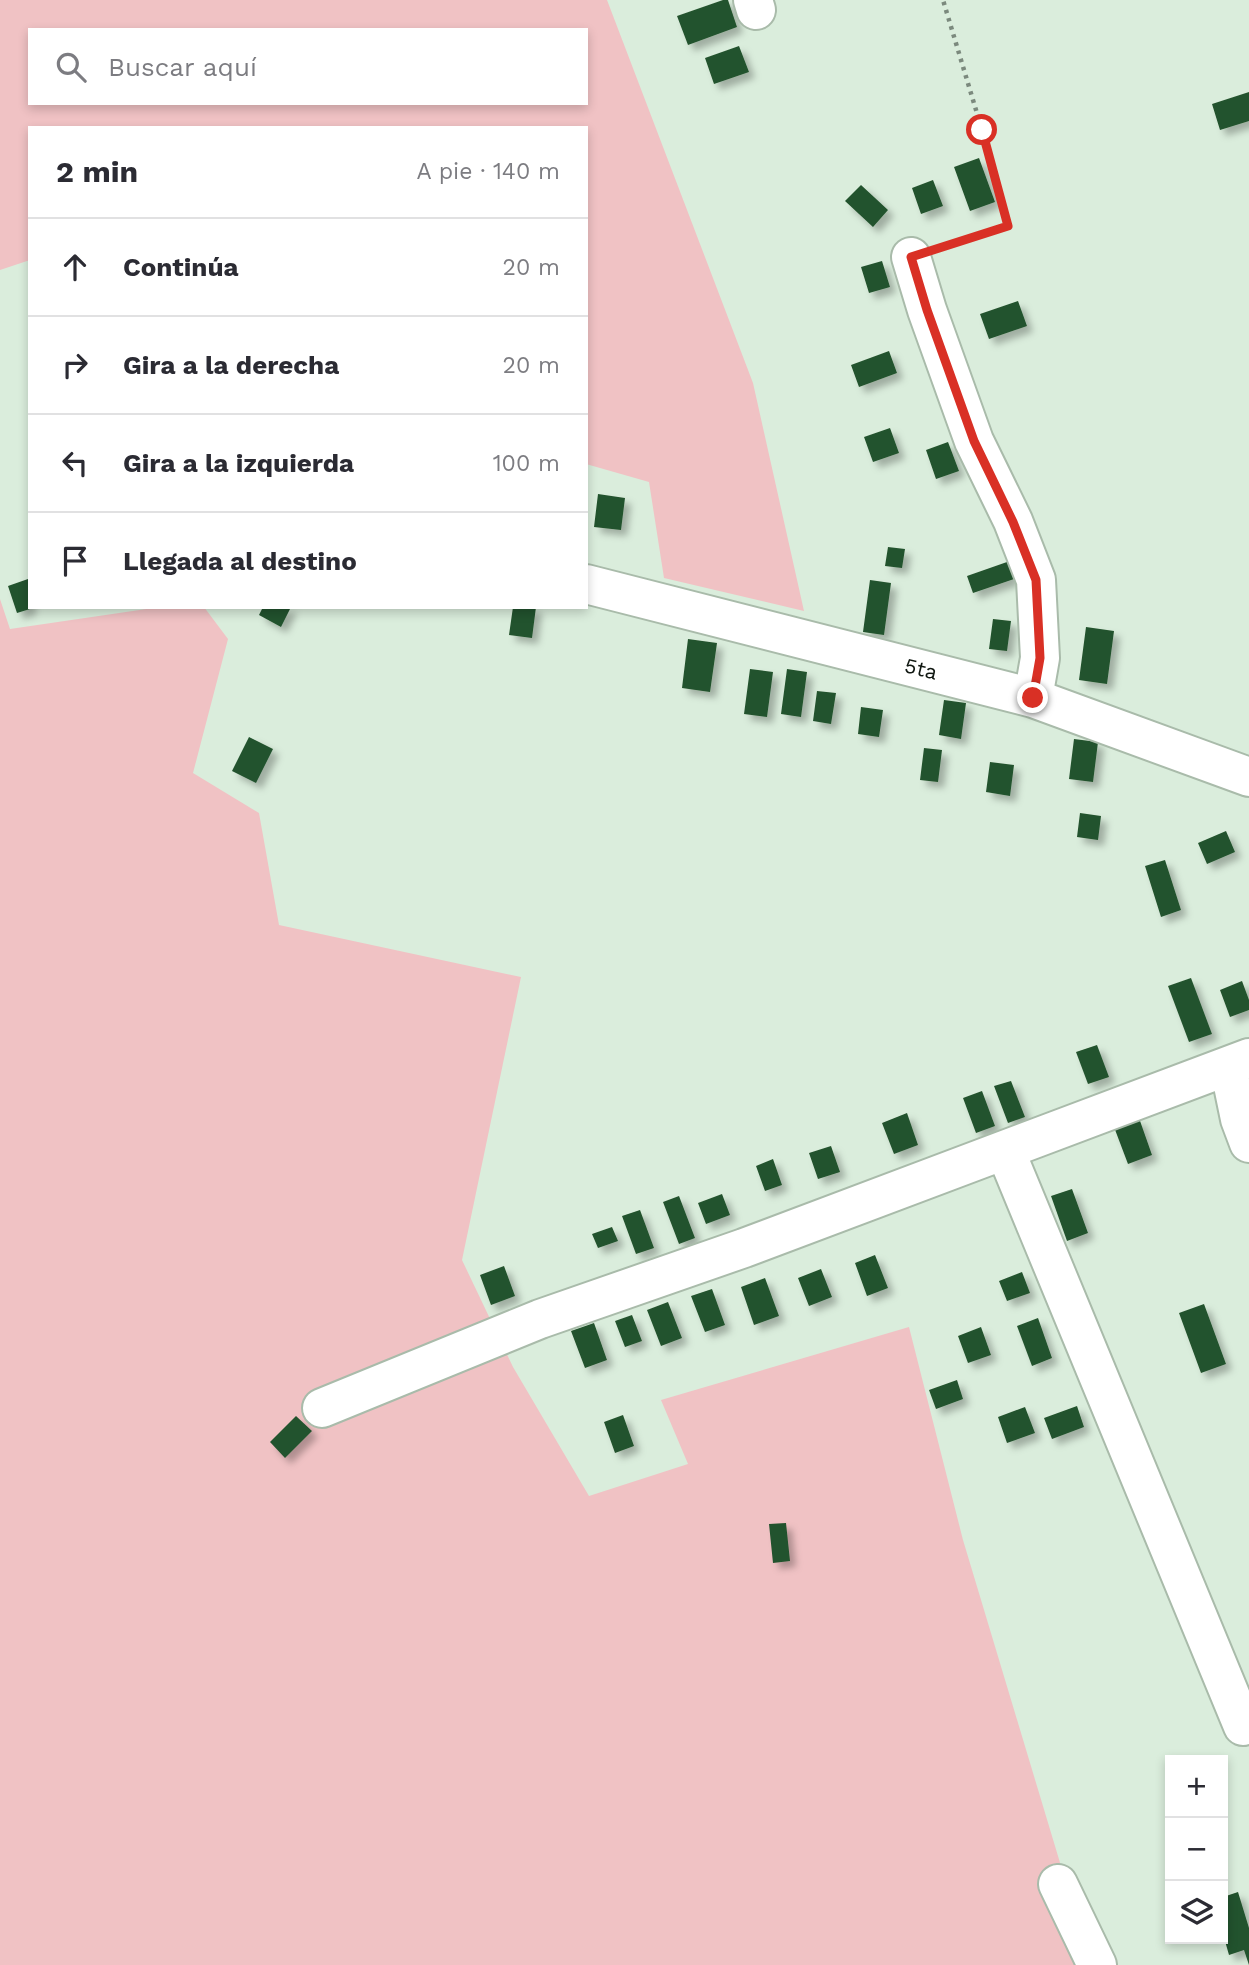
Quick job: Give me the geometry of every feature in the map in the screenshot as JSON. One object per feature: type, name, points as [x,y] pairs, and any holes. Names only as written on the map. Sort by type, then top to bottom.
[{"type":"street","points":[[911,257],[974,441],[1013,522],[1036,580],[1040,658],[1033,698]]},
{"type":"street","name":"5ta","points":[[588,585],[1033,698],[1249,777]]},
{"type":"street","points":[[322,1408],[540,1319],[744,1248],[1239,1062],[1240,1119],[1249,1143]]},
{"type":"street","points":[[1005,1150],[1243,1726]]},
{"type":"street","points":[[1058,1884],[1097,1965]]},
{"type":"path","points":[[911,257],[1008,226],[943,0]]},
{"type":"shaded area","points":[[0,0],[607,0],[753,383],[804,611],[664,578],[649,482],[588,465],[588,126],[28,126],[28,261],[0,270]]},
{"type":"shaded area","points":[[0,599],[10,629],[146,609],[206,609],[228,639],[193,773],[259,813],[279,925],[521,977],[462,1260],[513,1367],[589,1496],[688,1464],[661,1400],[909,1327],[963,1540],[1088,1965],[0,1965]]},
{"type":"building","points":[[728,0],[737,27],[688,45],[677,16]]},
{"type":"building","points":[[739,46],[749,72],[714,84],[705,58]]},
{"type":"building","points":[[1249,92],[1249,121],[1220,130],[1212,104]]},
{"type":"building","points":[[979,158],[995,202],[970,211],[954,167]]},
{"type":"building","points":[[933,180],[943,206],[921,214],[912,188]]},
{"type":"building","points":[[861,185],[888,210],[873,227],[845,201]]},
{"type":"building","points":[[882,261],[890,287],[869,293],[861,267]]},
{"type":"building","points":[[1018,301],[1027,326],[989,339],[980,314]]},
{"type":"building","points":[[889,351],[897,373],[859,387],[851,365]]},
{"type":"building","points":[[890,428],[899,453],[873,462],[864,437]]},
{"type":"building","points":[[948,442],[959,471],[936,479],[926,450]]},
{"type":"building","points":[[598,494],[625,498],[621,530],[594,527]]},
{"type":"building","points":[[888,547],[905,549],[902,568],[885,566]]},
{"type":"building","points":[[1007,562],[1014,579],[973,593],[967,576]]},
{"type":"building","points":[[28,579],[30,609],[17,613],[8,586]]},
{"type":"building","points":[[870,580],[891,583],[884,635],[863,632]]},
{"type":"building","points":[[262,609],[290,609],[281,627],[259,615]]},
{"type":"building","points":[[513,609],[536,609],[532,638],[509,635]]},
{"type":"building","points":[[993,619],[1011,621],[1007,651],[989,649]]},
{"type":"building","points":[[1086,627],[1114,631],[1107,684],[1079,680]]},
{"type":"building","points":[[688,639],[717,643],[710,692],[682,688]]},
{"type":"building","points":[[750,669],[773,672],[767,717],[744,714]]},
{"type":"building","points":[[787,669],[807,672],[801,717],[781,714]]},
{"type":"building","points":[[817,691],[836,693],[831,724],[813,721]]},
{"type":"building","points":[[944,700],[966,703],[961,739],[939,735]]},
{"type":"building","points":[[861,707],[883,710],[879,737],[858,734]]},
{"type":"building","points":[[249,737],[273,749],[256,783],[232,771]]},
{"type":"building","points":[[1074,739],[1098,742],[1093,782],[1069,779]]},
{"type":"building","points":[[924,748],[942,750],[938,782],[920,780]]},
{"type":"building","points":[[990,762],[1014,765],[1010,796],[986,792]]},
{"type":"building","points":[[1080,813],[1101,816],[1098,840],[1077,837]]},
{"type":"building","points":[[1226,831],[1235,852],[1207,864],[1198,843]]},
{"type":"building","points":[[1165,860],[1181,910],[1161,917],[1145,866]]},
{"type":"building","points":[[1191,978],[1212,1034],[1189,1042],[1168,986]]},
{"type":"building","points":[[1242,981],[1249,1000],[1249,1010],[1230,1017],[1220,990]]},
{"type":"building","points":[[1097,1045],[1109,1077],[1088,1084],[1076,1052]]},
{"type":"building","points":[[1011,1081],[1025,1117],[1008,1123],[994,1086]]},
{"type":"building","points":[[982,1091],[995,1126],[976,1133],[963,1098]]},
{"type":"building","points":[[907,1113],[918,1145],[894,1154],[882,1123]]},
{"type":"building","points":[[1139,1118],[1152,1155],[1128,1164],[1114,1127]]},
{"type":"building","points":[[831,1146],[840,1172],[818,1179],[809,1153]]},
{"type":"building","points":[[773,1159],[782,1185],[765,1191],[756,1166]]},
{"type":"building","points":[[1072,1189],[1088,1233],[1067,1241],[1051,1196]]},
{"type":"building","points":[[722,1194],[730,1215],[706,1224],[698,1203]]},
{"type":"building","points":[[679,1196],[695,1238],[679,1244],[663,1202]]},
{"type":"building","points":[[640,1210],[654,1248],[636,1254],[622,1216]]},
{"type":"building","points":[[612,1227],[618,1241],[598,1248],[592,1234]]},
{"type":"building","points":[[875,1255],[888,1288],[867,1296],[855,1263]]},
{"type":"building","points":[[504,1266],[515,1296],[491,1305],[480,1275]]},
{"type":"building","points":[[821,1269],[832,1297],[809,1306],[798,1278]]},
{"type":"building","points":[[1022,1272],[1030,1293],[1007,1301],[999,1281]]},
{"type":"building","points":[[765,1278],[779,1316],[754,1325],[741,1287]]},
{"type":"building","points":[[712,1289],[725,1325],[705,1332],[691,1296]]},
{"type":"building","points":[[668,1302],[682,1338],[661,1346],[647,1310]]},
{"type":"building","points":[[1204,1304],[1226,1364],[1201,1373],[1179,1313]]},
{"type":"building","points":[[632,1315],[642,1341],[625,1347],[615,1321]]},
{"type":"building","points":[[1038,1318],[1052,1358],[1032,1366],[1017,1326]]},
{"type":"building","points":[[594,1323],[607,1360],[585,1368],[571,1331]]},
{"type":"building","points":[[981,1327],[991,1355],[968,1363],[958,1336]]},
{"type":"building","points":[[957,1380],[963,1399],[936,1409],[929,1390]]},
{"type":"building","points":[[1077,1406],[1084,1427],[1052,1439],[1044,1418]]},
{"type":"building","points":[[1025,1407],[1035,1433],[1007,1443],[998,1417]]},
{"type":"building","points":[[623,1415],[634,1446],[615,1453],[604,1422]]},
{"type":"building","points":[[296,1416],[312,1431],[285,1458],[270,1442]]},
{"type":"building","points":[[786,1523],[790,1561],[773,1563],[769,1524]]},
{"type":"building","points":[[1238,1892],[1249,1928],[1249,1965],[1244,1950],[1229,1955],[1226,1944],[1228,1944],[1228,1895]]},
{"type":"route","points":[[982,130],[1008,226],[911,257],[974,441],[1013,522],[1036,580],[1040,658],[1033,698]]}]
